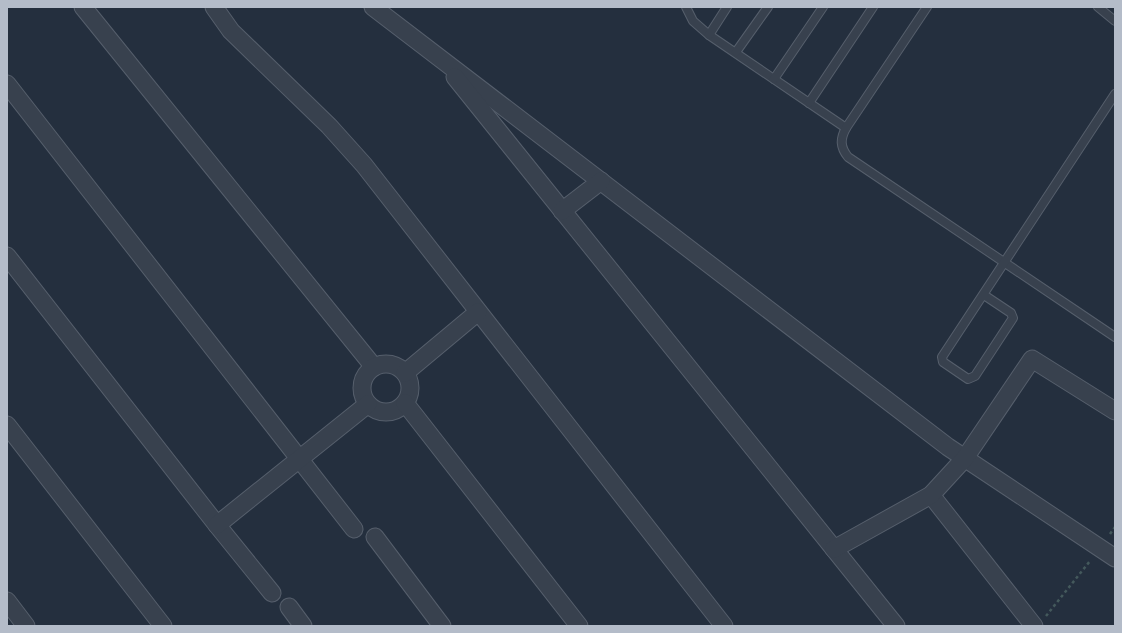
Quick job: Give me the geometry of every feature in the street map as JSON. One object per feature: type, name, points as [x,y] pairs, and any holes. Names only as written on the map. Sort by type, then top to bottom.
[{"type":"street","points":[[83,7],[374,367]]},
{"type":"street","points":[[214,7],[231,31],[329,126],[364,165],[724,626]]},
{"type":"street","points":[[373,7],[965,458],[1115,558]]},
{"type":"street","points":[[439,57],[896,626]]},
{"type":"street","points":[[7,84],[354,529]]},
{"type":"street","points":[[562,210],[602,181]]},
{"type":"street","points":[[7,256],[216,525],[272,593]]},
{"type":"street","points":[[405,373],[478,312]]},
{"type":"street","points":[[834,549],[931,495],[965,458],[1032,359],[1115,411]]},
{"type":"street","points":[[381,364],[391,364],[399,367],[405,373],[410,382],[410,391],[405,403],[399,409],[387,412],[379,411],[368,404],[362,387],[366,375],[374,367],[381,364]]},
{"type":"street","points":[[405,403],[579,626]]},
{"type":"street","points":[[216,525],[368,404]]},
{"type":"street","points":[[7,425],[163,626]]},
{"type":"street","points":[[931,495],[1039,623]]},
{"type":"street","points":[[375,537],[442,626]]},
{"type":"street","points":[[7,601],[26,626]]},
{"type":"street","points":[[289,607],[303,626]]},
{"type":"lane","points":[[686,7],[693,21],[709,35],[846,128]]},
{"type":"lane","points":[[709,35],[727,7]]},
{"type":"lane","points":[[736,52],[768,7]]},
{"type":"lane","points":[[774,79],[823,7]]},
{"type":"lane","points":[[809,103],[873,7]]},
{"type":"lane","points":[[927,7],[846,128],[841,142],[842,150],[848,157],[1115,337]]},
{"type":"lane","points":[[1098,7],[1115,21]]},
{"type":"lane","points":[[984,295],[1011,313],[1013,318],[975,376],[968,379],[943,362],[942,359],[1115,94]]},
{"type":"path","points":[[1039,623],[1100,548]]}]
